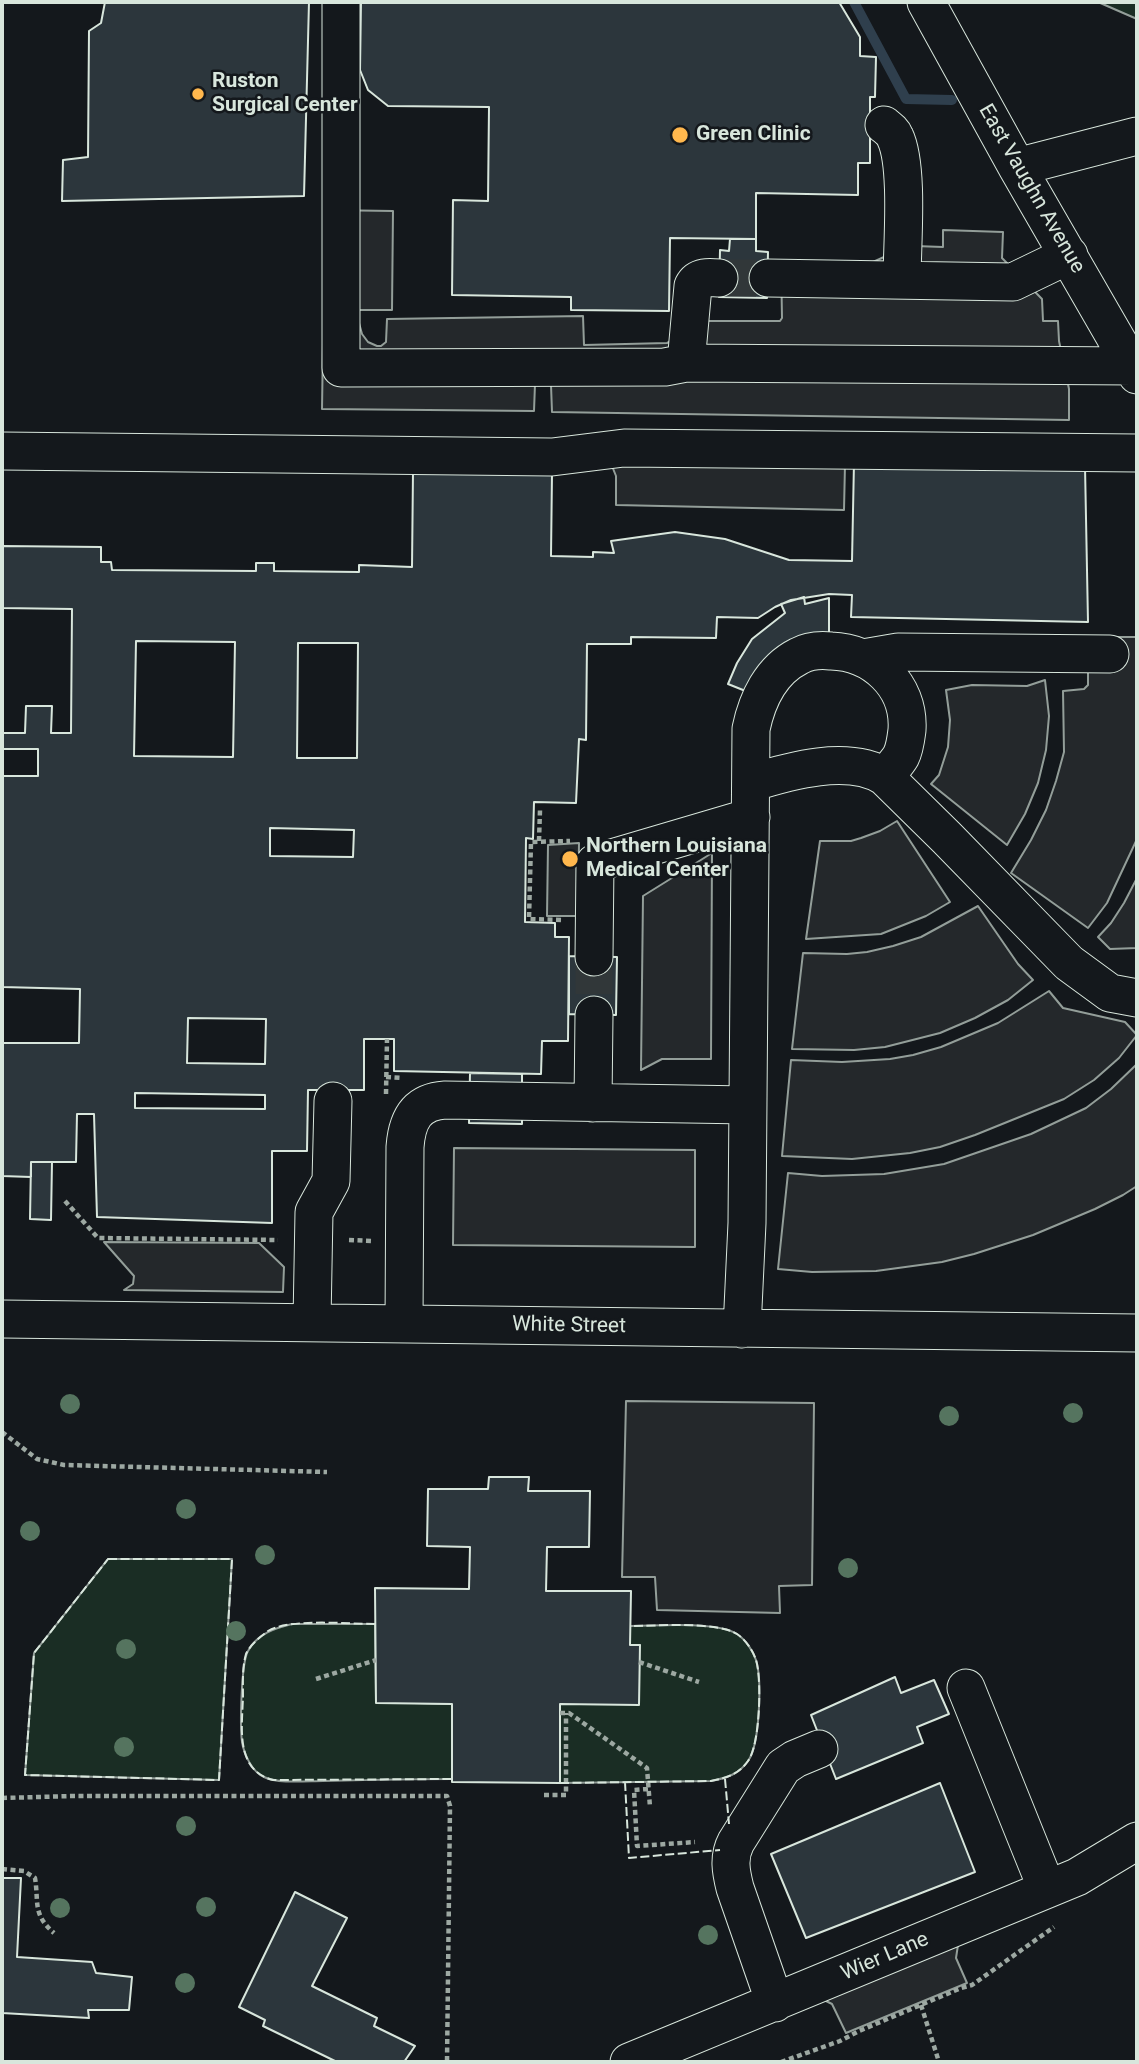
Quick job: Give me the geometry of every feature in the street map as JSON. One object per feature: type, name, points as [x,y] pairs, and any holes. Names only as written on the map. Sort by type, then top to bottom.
[{"type":"street","points":[[341,2],[341,368],[652,367],[686,363],[1135,370]]},
{"type":"street","name":"East Vaughn Avenue","points":[[926,2],[1017,167],[1135,370]]},
{"type":"street","points":[[884,125],[896,138],[901,155],[902,280]]},
{"type":"street","points":[[1017,167],[1137,136]]},
{"type":"street","points":[[768,278],[1013,282],[1069,255]]},
{"type":"street","points":[[686,363],[693,286],[701,278],[719,278]]},
{"type":"street","points":[[2,451],[552,457],[624,448],[1137,453]]},
{"type":"street","points":[[741,1329],[747,1223],[753,720],[764,691],[785,665],[801,655],[821,650],[845,651],[879,667],[892,679],[905,706],[907,722],[902,753],[885,777]]},
{"type":"street","points":[[863,658],[898,652],[1110,654]]},
{"type":"street","points":[[594,957],[595,863],[751,800],[771,777],[824,766],[862,768],[885,777],[1069,963],[1110,993],[1137,998]]},
{"type":"street","points":[[593,1102],[594,1015]]},
{"type":"street","points":[[404,1322],[406,1133],[421,1106],[445,1100],[748,1105]]},
{"type":"street","points":[[313,1321],[314,1212],[331,1181],[333,1101]]},
{"type":"street","name":"White Street","points":[[2,1319],[1137,1333]]},
{"type":"street","points":[[966,1688],[1047,1889]]},
{"type":"street","points":[[775,2003],[735,1888],[731,1870],[732,1853],[736,1842],[783,1767],[819,1749]]},
{"type":"street","name":"Wier Lane","points":[[629,2062],[1077,1877],[1137,1841]]},
{"type":"path","points":[[539,841],[540,810]]},
{"type":"path","points":[[65,1201],[98,1238],[282,1240]]},
{"type":"path","points":[[2,1432],[37,1459],[64,1465],[327,1472]]},
{"type":"path","points":[[316,1679],[376,1660]]},
{"type":"path","points":[[639,1662],[699,1682]]},
{"type":"path","points":[[544,1795],[566,1795],[563,1713],[569,1713],[647,1768],[650,1807]]},
{"type":"path","points":[[648,1789],[634,1790],[637,1846],[695,1842]]},
{"type":"path","points":[[2,1798],[447,1796],[450,1806],[447,2062]]},
{"type":"path","points":[[2,1869],[24,1871],[35,1878],[37,1910],[54,1933]]},
{"type":"path","points":[[780,2062],[840,2041],[972,1985],[1064,1921]]},
{"type":"path","points":[[921,2005],[939,2062]]},
{"type":"green space","points":[[1098,2],[1137,2],[1137,19]]},
{"type":"green space","points":[[108,1559],[232,1559],[219,1780],[25,1775],[34,1653]]},
{"type":"green space","points":[[292,1624],[375,1624],[376,1702],[452,1704],[452,1779],[285,1781],[260,1775],[252,1767],[242,1742],[242,1695],[246,1658],[252,1645],[261,1636]]},
{"type":"green space","points":[[630,1626],[715,1627],[737,1634],[746,1642],[755,1657],[758,1669],[759,1712],[752,1753],[741,1769],[727,1777],[711,1781],[560,1783],[560,1704],[640,1645],[630,1645]]},
{"type":"shaded area","points":[[325,210],[393,211],[392,310],[359,310],[362,334],[368,342],[377,346],[386,342],[387,319],[583,316],[584,345],[667,343],[671,341],[678,321],[780,321],[781,261],[873,262],[884,257],[887,245],[943,247],[943,230],[1003,232],[1002,258],[1042,299],[1043,321],[1058,321],[1059,341],[1069,389],[1069,420],[552,412],[551,385],[535,384],[534,411],[322,409]]},
{"type":"shaded area","points":[[845,464],[844,510],[616,505],[616,476],[612,466]]},
{"type":"shaded area","points":[[1088,637],[1137,637],[1137,839],[1107,903],[1088,928],[1011,873],[1046,810],[1056,781],[1064,752],[1063,691],[1084,689],[1088,685]]},
{"type":"shaded area","points":[[1045,680],[1049,716],[1046,750],[1038,783],[1025,814],[1007,845],[931,784],[939,775],[948,747],[950,720],[946,690],[972,685],[1027,686]]},
{"type":"shaded area","points":[[897,821],[950,902],[926,916],[881,934],[806,939],[820,841],[851,841],[880,831]]},
{"type":"shaded area","points":[[579,843],[578,916],[547,916],[548,845]]},
{"type":"shaded area","points":[[712,853],[711,1059],[662,1059],[641,1070],[643,896]]},
{"type":"shaded area","points":[[1137,878],[1137,948],[1110,949],[1098,937],[1111,923]]},
{"type":"shaded area","points":[[978,906],[1018,964],[1033,980],[1008,1000],[940,1033],[885,1047],[854,1050],[792,1049],[803,953],[847,954],[893,946],[921,937]]},
{"type":"shaded area","points":[[1049,991],[1063,1008],[1125,1022],[1137,1035],[1119,1058],[1094,1080],[1064,1099],[940,1147],[852,1159],[782,1156],[791,1060],[842,1062],[913,1055],[941,1047],[998,1023]]},
{"type":"shaded area","points":[[1137,1064],[1137,1186],[1123,1195],[1033,1235],[942,1262],[876,1271],[812,1272],[778,1269],[788,1173],[822,1176],[884,1174],[944,1164],[1031,1134],[1086,1108]]},
{"type":"shaded area","points":[[454,1148],[695,1150],[695,1247],[453,1245]]},
{"type":"shaded area","points":[[104,1242],[259,1243],[284,1267],[283,1292],[124,1290],[133,1284],[134,1276]]},
{"type":"shaded area","points":[[626,1401],[814,1403],[812,1585],[779,1586],[780,1613],[657,1610],[655,1577],[622,1577]]},
{"type":"shaded area","points":[[958,1945],[956,1958],[967,1983],[846,2033],[832,2004],[822,1999]]},
{"type":"building","name":"Ruston Surgical Center","points":[[105,2],[309,2],[304,196],[62,201],[63,160],[88,157],[89,31],[101,23]]},
{"type":"building","name":"Green Clinic","points":[[361,2],[839,2],[860,37],[860,56],[876,57],[875,97],[870,97],[870,163],[858,163],[858,195],[756,193],[756,239],[670,238],[669,311],[571,310],[571,297],[452,295],[453,200],[488,201],[489,107],[388,106],[368,90],[360,70]]},
{"type":"building","points":[[730,239],[756,239],[756,251],[768,252],[767,298],[719,297],[720,250],[729,251]]},
{"type":"building","points":[[854,462],[1085,466],[1088,622],[851,617],[852,595],[829,594],[791,600],[758,618],[717,617],[716,638],[631,637],[631,644],[587,644],[586,740],[579,739],[576,803],[534,802],[533,839],[526,838],[525,922],[555,923],[555,937],[569,937],[568,1041],[542,1041],[541,1074],[394,1071],[394,1039],[364,1039],[364,1090],[308,1090],[307,1151],[272,1151],[272,1223],[97,1217],[94,1114],[77,1114],[76,1162],[31,1162],[31,1177],[2,1176],[2,1043],[79,1043],[80,989],[2,987],[2,776],[38,776],[38,749],[2,749],[2,733],[25,733],[26,706],[52,706],[51,733],[71,733],[72,609],[2,608],[2,546],[101,547],[101,562],[111,562],[112,570],[256,571],[256,563],[274,563],[274,571],[359,572],[359,565],[412,567],[413,471],[552,473],[551,556],[593,557],[593,552],[614,553],[611,541],[675,532],[725,539],[789,560],[852,561]],"holes":[[[136,641],[235,642],[233,757],[134,756]],[[298,643],[358,643],[357,758],[297,758]],[[270,828],[354,830],[353,857],[270,856]],[[188,1018],[266,1019],[265,1064],[187,1063]],[[135,1093],[265,1095],[265,1109],[135,1108]]]},
{"type":"building","points":[[804,597],[805,604],[829,598],[829,637],[753,694],[728,684],[752,639],[785,613],[781,604]]},
{"type":"building","points":[[569,956],[617,957],[616,1015],[569,1014]]},
{"type":"building","points":[[470,1073],[522,1074],[522,1124],[469,1123]]},
{"type":"building","points":[[31,1162],[52,1162],[51,1220],[30,1219]]},
{"type":"building","points":[[489,1477],[529,1477],[528,1491],[590,1491],[589,1547],[547,1547],[546,1591],[631,1591],[630,1645],[640,1645],[639,1705],[560,1704],[560,1783],[452,1782],[452,1704],[376,1703],[375,1588],[469,1589],[470,1547],[427,1546],[428,1489],[488,1489]]},
{"type":"building","points":[[895,1677],[901,1693],[934,1680],[949,1714],[917,1727],[923,1743],[836,1779],[811,1715]]},
{"type":"building","points":[[940,1783],[975,1872],[806,1938],[771,1854]]},
{"type":"building","points":[[2,1878],[21,1878],[17,1957],[92,1962],[96,1973],[132,1977],[129,2010],[88,2010],[89,2018],[2,2013]]},
{"type":"building","points":[[295,1892],[347,1918],[312,1986],[377,2018],[374,2026],[415,2046],[404,2062],[337,2062],[263,2026],[265,2020],[239,2007]]},
{"type":"waterway","points":[[854,2],[906,99],[952,100]]},
{"type":"tunnel","points":[[719,278],[768,278]]},
{"type":"tunnel","points":[[594,957],[594,1015]]},
{"type":"fence","points":[[108,1559],[232,1559],[219,1780],[25,1775],[34,1653],[108,1559]]},
{"type":"fence","points":[[375,1624],[290,1624],[268,1631],[253,1644],[246,1654],[243,1675],[242,1734],[247,1758],[261,1775],[273,1780],[452,1779]]},
{"type":"fence","points":[[560,1783],[711,1781],[737,1772],[752,1753],[759,1712],[758,1669],[751,1649],[743,1639],[728,1630],[715,1627],[630,1626]]},
{"type":"fence","points":[[725,1779],[729,1824]]},
{"type":"fence","points":[[625,1782],[629,1858],[720,1850]]},
{"type":"place","name":"Ruston Surgical Center","points":[[198,94]]},
{"type":"place","name":"Green Clinic","points":[[680,135]]},
{"type":"place","name":"Northern Louisiana Medical Center","points":[[570,859]]}]
